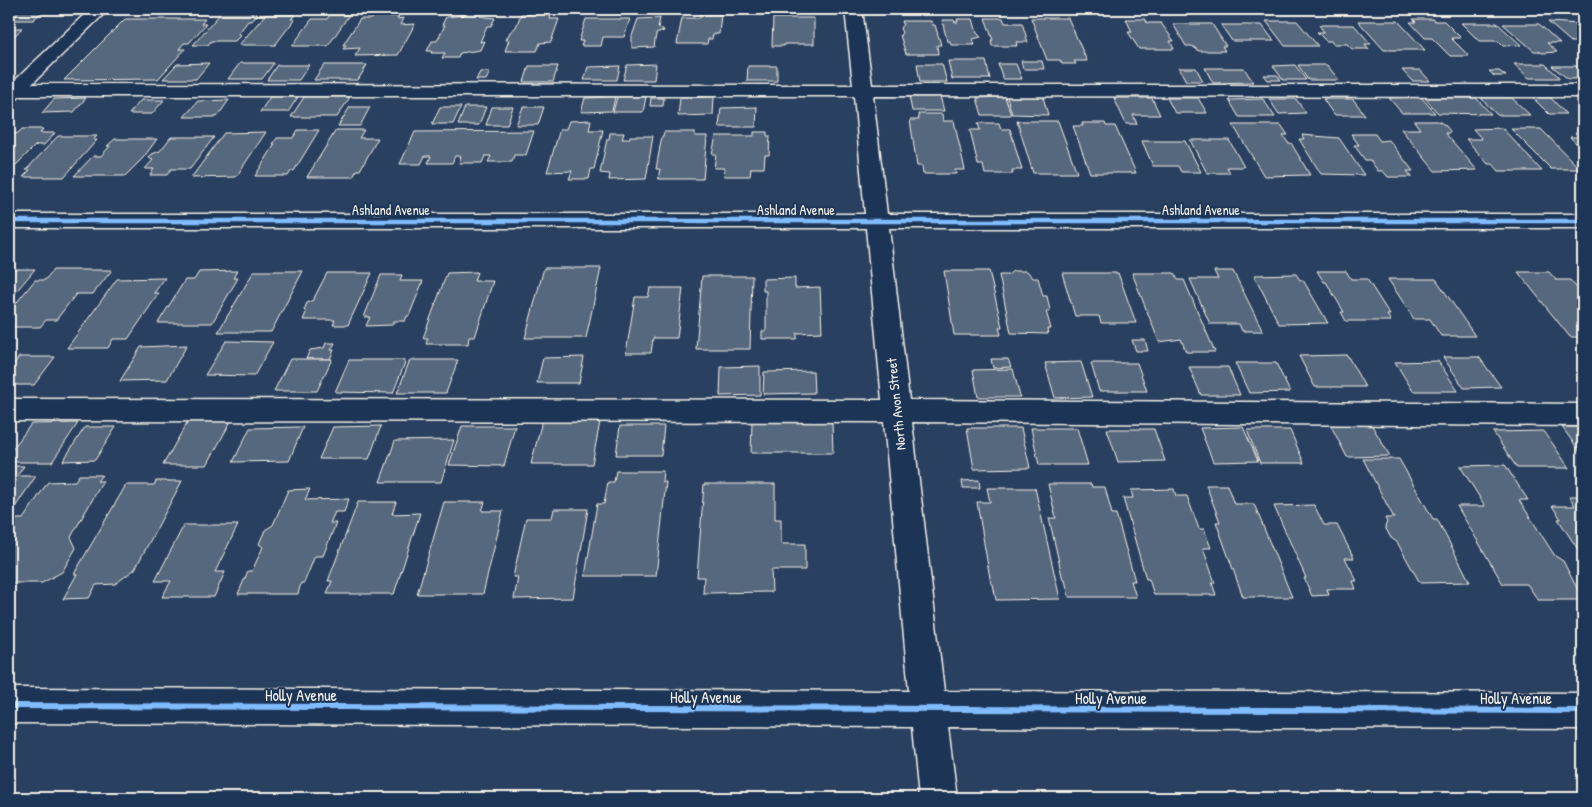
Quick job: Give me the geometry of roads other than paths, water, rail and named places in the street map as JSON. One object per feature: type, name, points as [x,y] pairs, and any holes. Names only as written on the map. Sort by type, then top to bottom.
[{"type":"street","points":[[12,93],[100,9]]},
{"type":"street","name":"North Avon Street","points":[[854,9],[938,798]]},
{"type":"street","points":[[12,93],[862,89],[1583,91]]},
{"type":"street","name":"Ashland Avenue","points":[[9,221],[1583,222]]},
{"type":"street","points":[[9,410],[897,411],[1583,415]]},
{"type":"street","name":"Holly Avenue","points":[[9,706],[1583,711]]}]
